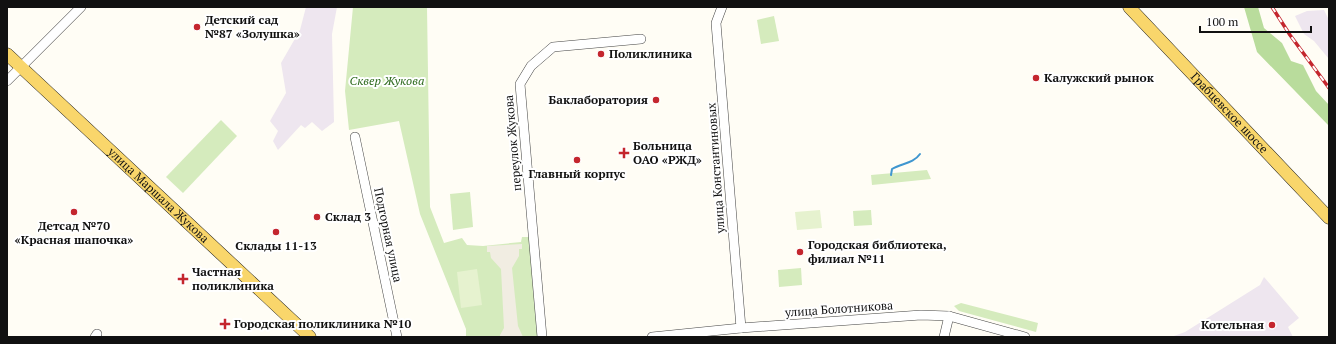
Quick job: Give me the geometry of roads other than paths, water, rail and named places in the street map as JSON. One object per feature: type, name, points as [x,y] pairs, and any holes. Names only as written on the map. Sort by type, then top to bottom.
[{"type":"main road","name":"Грабцевское шоссе","points":[[1129,7],[1329,218]]},
{"type":"main road","name":"улица Маршала Жукова","points":[[7,54],[20,68],[310,337]]},
{"type":"street","points":[[7,81],[72,11],[81,7]]},
{"type":"street","name":"улица Константиновых","points":[[722,7],[716,23],[741,328]]},
{"type":"street","name":"переулок Жукова","points":[[542,337],[520,84],[531,66],[553,47],[641,39]]},
{"type":"street","name":"Подгорная улица","points":[[355,137],[397,337]]},
{"type":"street","name":"улица Болотникова","points":[[652,337],[741,328],[922,314],[949,316],[1025,337]]},
{"type":"street","points":[[944,337],[949,316]]},
{"type":"waterway","points":[[891,175],[892,169],[911,162],[920,154]]},
{"type":"railway","points":[[1272,7],[1290,35],[1329,88]]},
{"type":"place","name":"Детский сад №87 «Золушка»","points":[[197,27]]},
{"type":"place","name":"Поликлиника","points":[[601,54]]},
{"type":"place","name":"Калужский рынок","points":[[1036,78]]},
{"type":"place","name":"Баклаборатория","points":[[656,100]]},
{"type":"place","name":"Больница ОАО «РЖД»","points":[[624,153]]},
{"type":"place","name":"Главный корпус","points":[[577,160]]},
{"type":"place","name":"Детсад №70 «Красная шапочка»","points":[[74,212]]},
{"type":"place","name":"Склад 3","points":[[317,217]]},
{"type":"place","name":"Склады 11-13","points":[[276,232]]},
{"type":"place","name":"Городская библиотека, филиал №11","points":[[800,252]]},
{"type":"place","name":"Частная поликлиника","points":[[183,279]]},
{"type":"place","name":"Городская поликлиника №10","points":[[225,324]]},
{"type":"place","name":"Котельная","points":[[1272,325]]},
{"type":"park label","name":"Сквер Жукова","points":[[387,81]]}]
